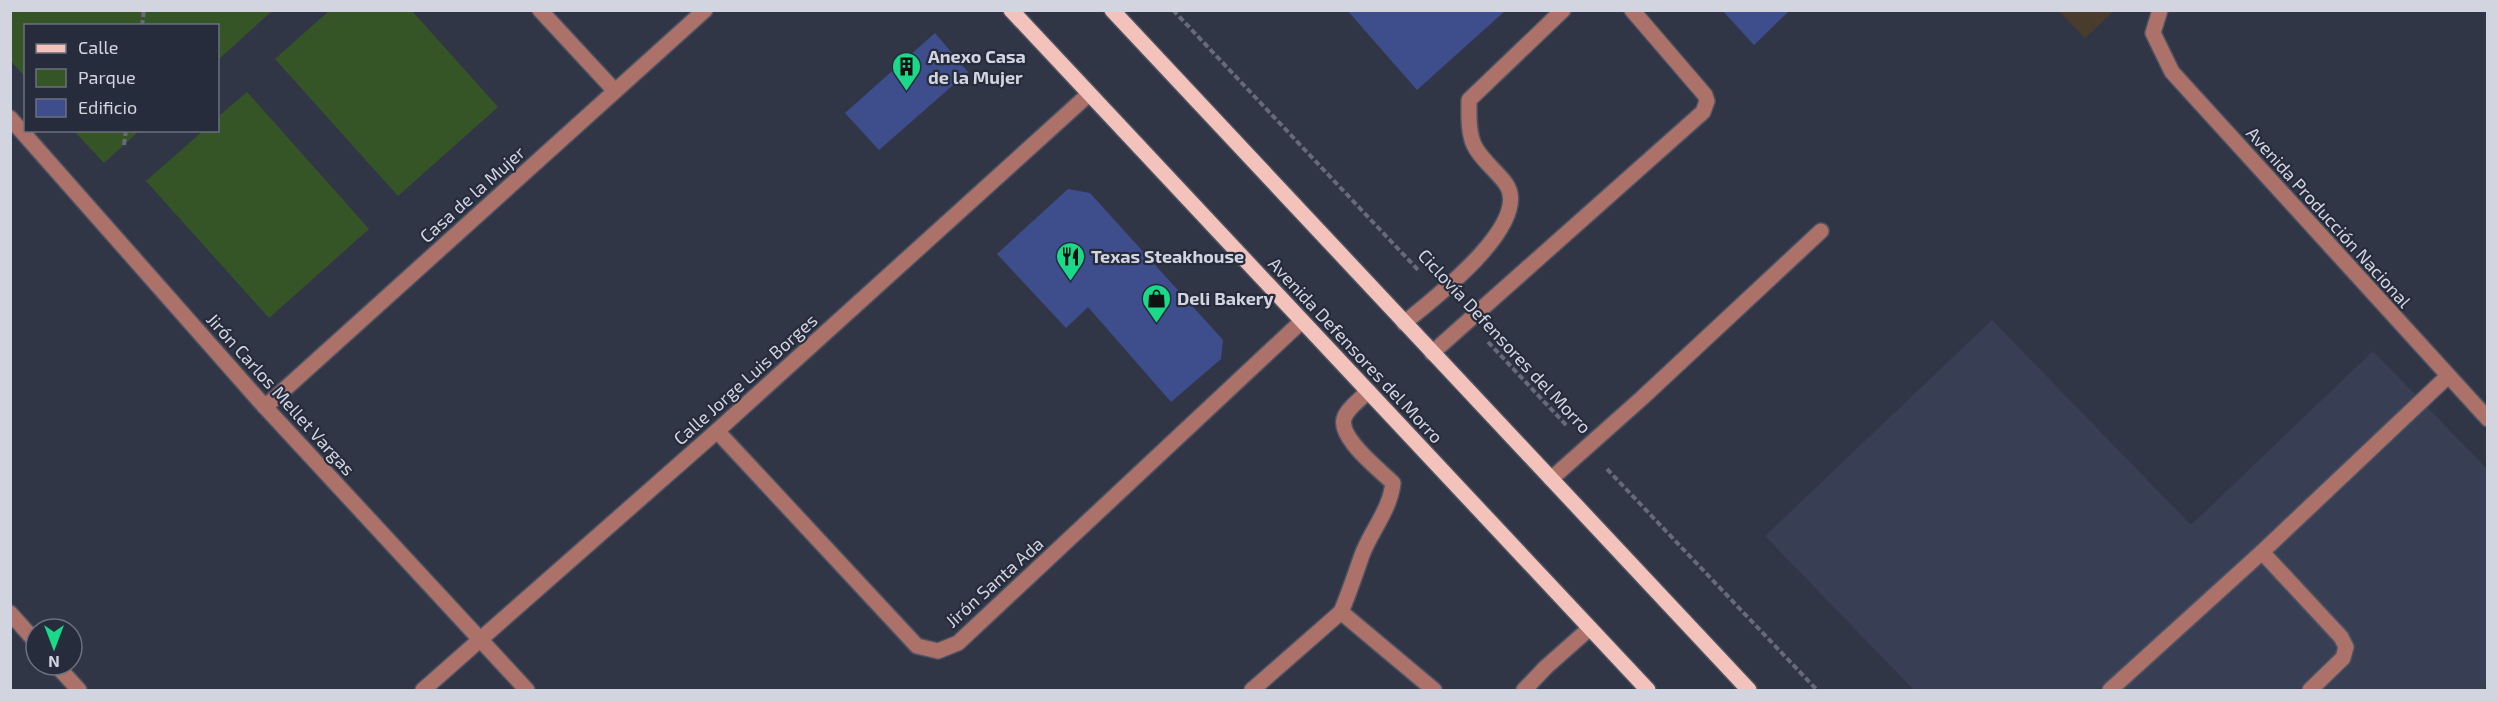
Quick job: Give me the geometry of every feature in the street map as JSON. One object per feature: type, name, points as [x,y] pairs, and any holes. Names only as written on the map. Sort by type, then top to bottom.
[{"type":"main road","name":"Avenida Defensores del Morro","points":[[1011,10],[1648,690]]},
{"type":"main road","points":[[1112,10],[1749,690]]},
{"type":"street","points":[[540,10],[615,91]]},
{"type":"street","name":"Casa de la Mujer","points":[[265,407],[705,10]]},
{"type":"street","points":[[1404,323],[1441,293],[1485,252],[1510,212],[1508,186],[1474,146],[1469,122],[1469,100],[1563,10]]},
{"type":"street","points":[[1432,353],[1703,112],[1707,101],[1705,95],[1632,10]]},
{"type":"street","name":"Avenida Producción Nacional","points":[[2160,10],[2153,33],[2172,72],[2487,419]]},
{"type":"street","name":"Calle Jorge Luis Borges","points":[[423,690],[717,431],[1089,94]]},
{"type":"street","name":"Jirón Carlos Mellet Vargas","points":[[10,118],[265,407],[527,690]]},
{"type":"street","points":[[1551,479],[1821,231]]},
{"type":"street","name":"Jirón Santa Ada","points":[[717,431],[917,646],[938,651],[958,643],[1302,321]]},
{"type":"street","points":[[2110,690],[2262,552],[2448,376]]},
{"type":"street","points":[[1252,690],[1341,612],[1352,587],[1362,554],[1389,501],[1393,483],[1351,442],[1343,429],[1344,417],[1368,391]]},
{"type":"street","points":[[2262,552],[2341,637],[2346,648],[2343,658],[2310,690]]},
{"type":"street","points":[[1341,612],[1434,690]]},
{"type":"street","points":[[10,613],[24,629]]},
{"type":"street","points":[[1524,690],[1545,667],[1590,628]]},
{"type":"street","points":[[68,677],[79,690]]},
{"type":"path","name":"Ciclovía Defensores del Morro","points":[[1173,10],[1441,293]]},
{"type":"path","points":[[124,145],[126,132]]},
{"type":"path","name":"Ciclovía Defensores del Morro","points":[[1467,321],[1817,690]]},
{"type":"shaded area","points":[[2059,11],[2114,11],[2085,38]]},
{"type":"shaded area","points":[[1992,320],[2191,525],[2373,351],[2487,469],[2487,685],[2482,690],[1914,690],[1765,536]]},
{"type":"green space","points":[[11,10],[272,10],[219,59],[219,24],[24,24],[24,76],[11,61]]},
{"type":"green space","points":[[329,11],[412,11],[498,107],[398,196],[275,59]]},
{"type":"green space","points":[[247,92],[369,229],[269,318],[146,181],[202,132],[219,132],[219,116]]},
{"type":"green space","points":[[75,132],[138,132],[104,163]]},
{"type":"building","points":[[1347,10],[1506,10],[1417,90]]},
{"type":"building","points":[[1722,10],[1790,10],[1754,45]]},
{"type":"building","name":"Anexo Casa de la Mujer","points":[[935,33],[968,72],[879,150],[845,113]]},
{"type":"building","points":[[1068,189],[1090,193],[1223,340],[1221,359],[1171,402],[1088,307],[1066,328],[997,254]]},
{"type":"place","name":"Anexo Casa de la Mujer","points":[[907,92]]},
{"type":"place","name":"Texas Steakhouse","points":[[1070,282]]},
{"type":"place","name":"Deli Bakery","points":[[1156,324]]}]
